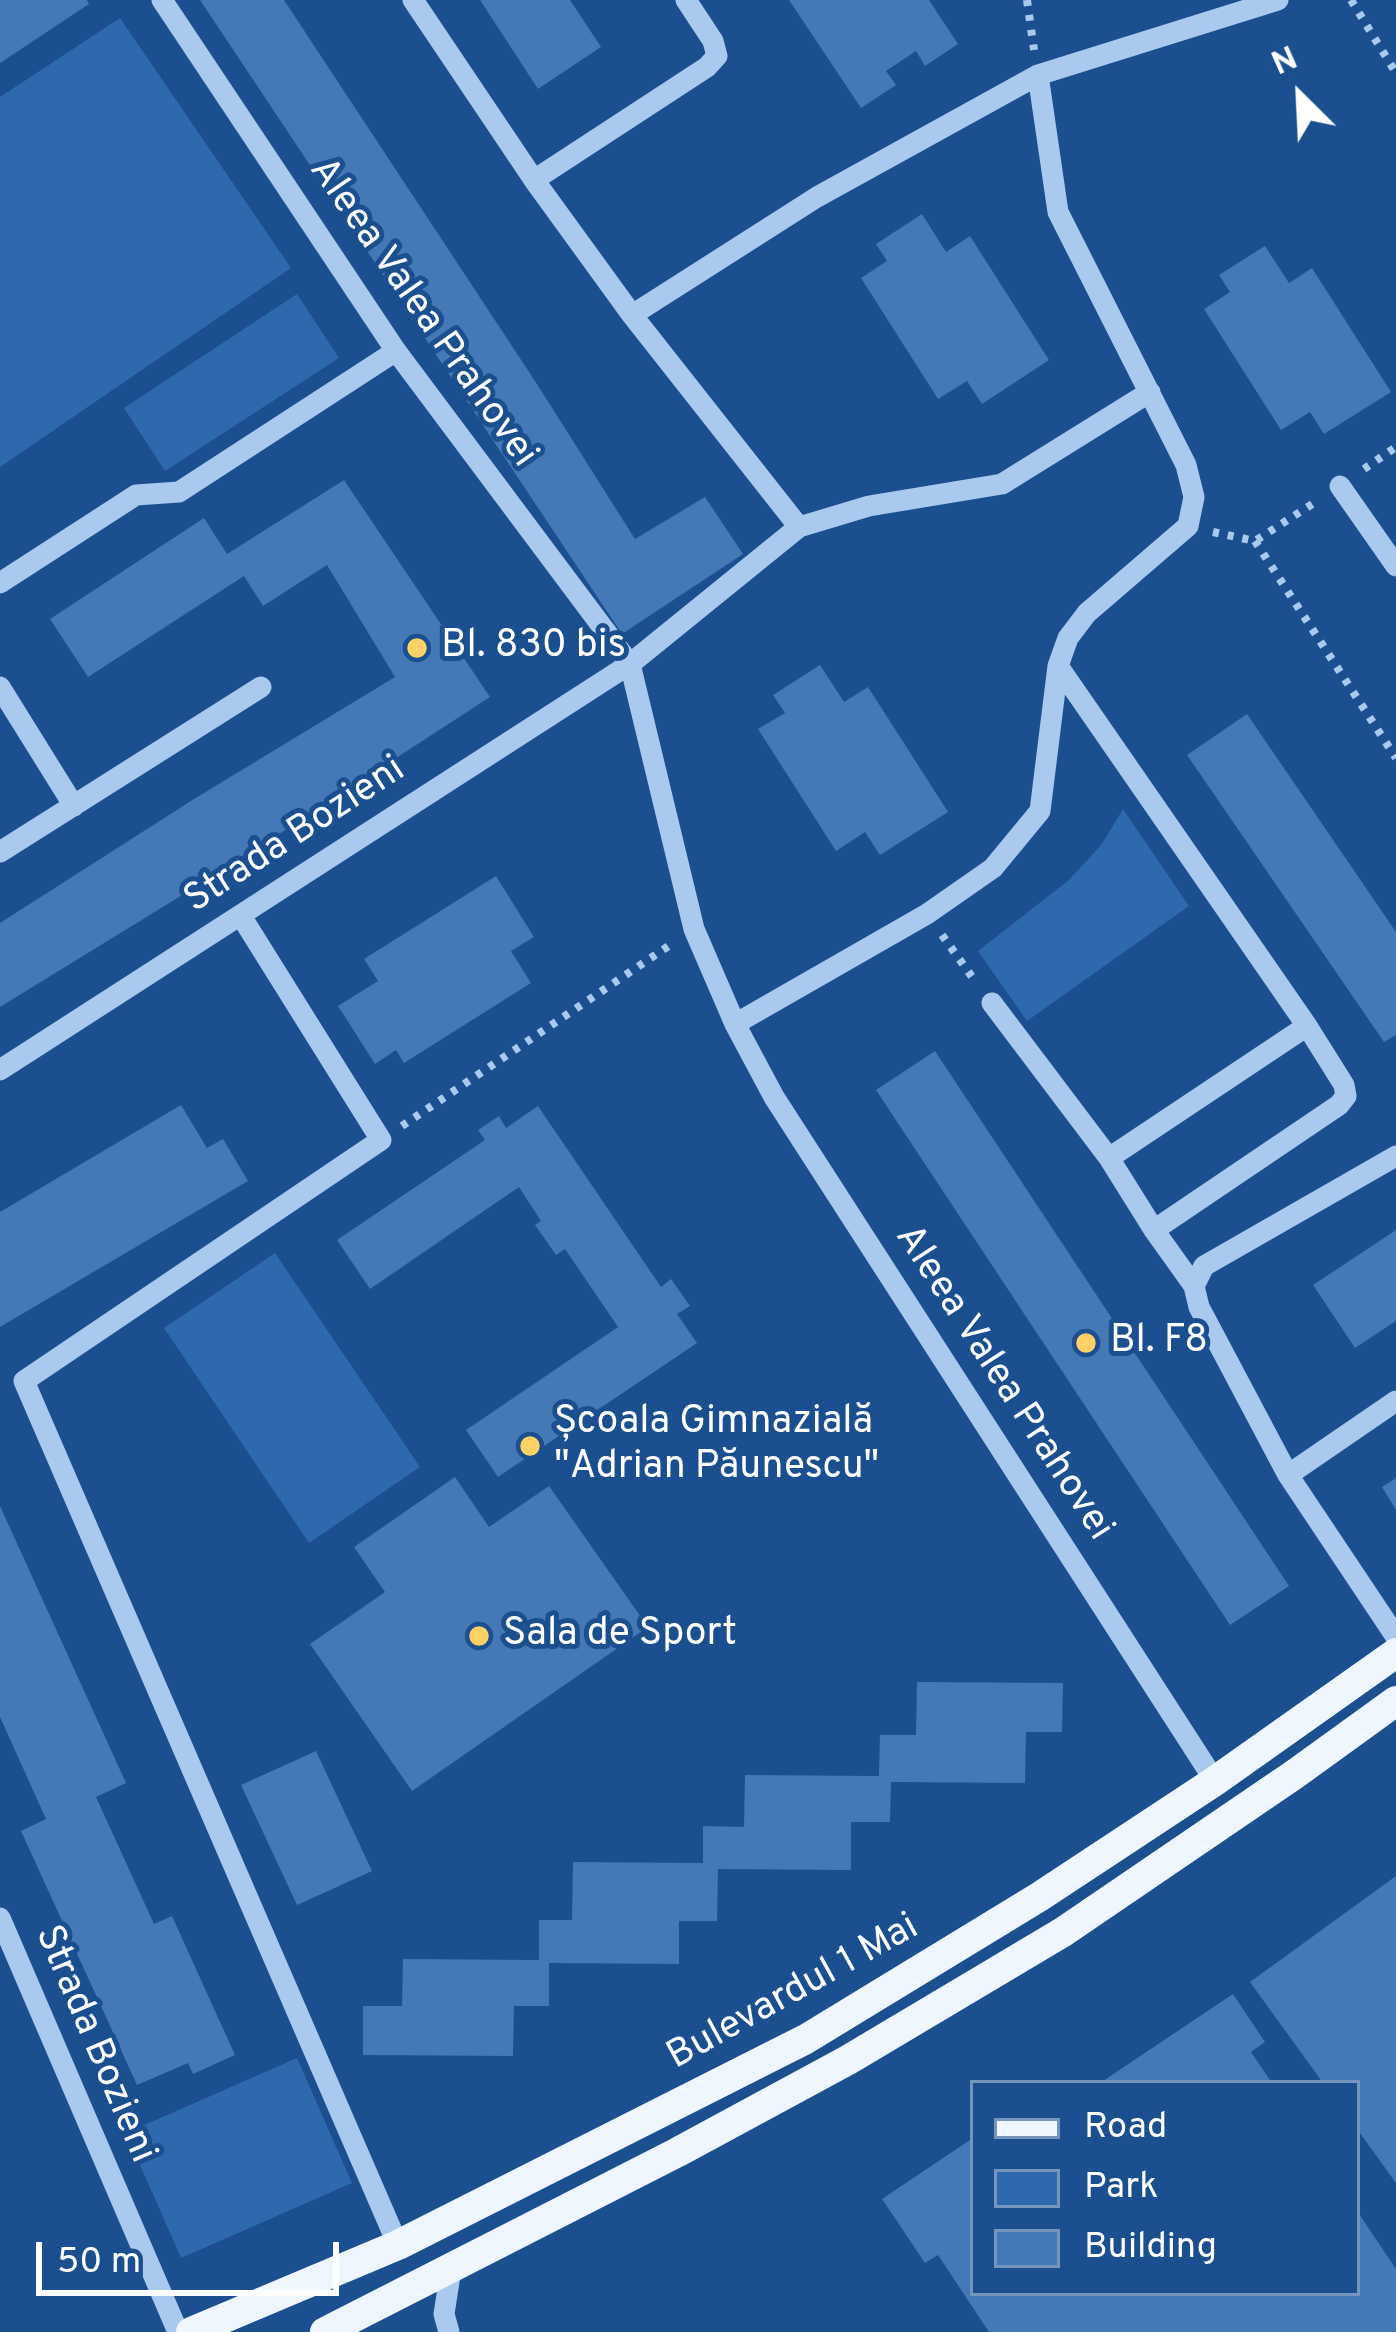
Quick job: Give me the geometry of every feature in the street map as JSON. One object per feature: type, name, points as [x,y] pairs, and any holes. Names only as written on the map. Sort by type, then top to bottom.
[{"type":"main road","name":"Bulevardul 1 Mai","points":[[191,2332],[398,2245],[806,2038],[1039,1898],[1396,1653]]},
{"type":"main road","name":"Bulevardul 1 Mai","points":[[325,2332],[848,2060],[1063,1932],[1396,1701]]},
{"type":"street","name":"Aleea Valea Prahovei","points":[[162,0],[396,351],[630,664],[694,929],[735,1024],[774,1097],[1215,1780]]},
{"type":"street","points":[[413,0],[632,315],[799,527]]},
{"type":"street","points":[[534,180],[717,56],[686,0]]},
{"type":"street","points":[[632,315],[818,196],[1038,75],[1278,0]]},
{"type":"street","points":[[735,1024],[927,914],[993,868],[1040,811],[1058,666],[1068,638],[1087,613],[1188,526],[1194,497],[1186,465],[1058,212],[1038,75]]},
{"type":"street","points":[[0,583],[136,495],[179,492],[396,351]]},
{"type":"street","points":[[630,664],[799,527],[869,506],[1002,484],[1150,392]]},
{"type":"street","points":[[1340,486],[1396,566]]},
{"type":"street","name":"Strada Bozieni","points":[[0,1070],[630,664]]},
{"type":"street","points":[[1058,666],[1307,1026],[1344,1085],[1346,1096],[1154,1230]]},
{"type":"street","points":[[0,687],[74,806]]},
{"type":"street","points":[[0,852],[261,687]]},
{"type":"street","points":[[241,916],[380,1140],[24,1381],[398,2245]]},
{"type":"street","points":[[992,1004],[1109,1158],[1194,1286],[1199,1307],[1288,1475],[1396,1637]]},
{"type":"street","points":[[1109,1158],[1307,1026]]},
{"type":"street","points":[[1194,1286],[1204,1266],[1396,1156]]},
{"type":"street","points":[[1288,1475],[1396,1401]]},
{"type":"street","name":"Strada Bozieni","points":[[0,1918],[178,2332]]},
{"type":"street","points":[[449,2332],[444,2314],[451,2269]]},
{"type":"path","points":[[1027,0],[1038,75]]},
{"type":"path","points":[[1351,0],[1395,69]]},
{"type":"path","points":[[1255,541],[1396,447]]},
{"type":"path","points":[[1188,526],[1255,541],[1396,758]]},
{"type":"path","points":[[927,914],[992,1004]]},
{"type":"path","points":[[380,1140],[694,929]]},
{"type":"green space","points":[[120,18],[291,268],[0,467],[0,97]]},
{"type":"green space","points":[[297,294],[339,358],[165,471],[124,408]]},
{"type":"green space","points":[[1123,809],[1189,906],[1027,1021],[978,951],[1069,880],[1102,844]]},
{"type":"green space","points":[[275,1253],[420,1467],[309,1543],[164,1328]]},
{"type":"green space","points":[[297,2058],[352,2183],[181,2258],[126,2133]]},
{"type":"building","points":[[0,0],[87,0],[89,4],[0,63]]},
{"type":"building","points":[[200,0],[284,0],[635,539],[705,497],[743,554],[622,634]]},
{"type":"building","points":[[480,0],[570,0],[601,47],[538,89]]},
{"type":"building","points":[[789,0],[929,0],[958,44],[925,66],[916,51],[886,71],[896,85],[861,108]]},
{"type":"building","points":[[922,214],[946,252],[970,236],[1049,360],[982,404],[967,381],[938,399],[861,278],[887,261],[876,244]]},
{"type":"building","points":[[1265,246],[1289,283],[1312,268],[1391,392],[1324,434],[1310,412],[1281,430],[1204,309],[1230,292],[1219,275]]},
{"type":"building","name":"Bl. 830 bis","points":[[344,480],[490,697],[236,862],[0,1007],[0,923],[395,677],[327,565],[263,606],[244,576],[88,677],[50,619],[204,518],[227,554]]},
{"type":"building","points":[[820,665],[844,702],[868,687],[948,812],[880,855],[865,832],[836,851],[758,729],[785,713],[773,695]]},
{"type":"building","points":[[1247,714],[1396,932],[1396,1035],[1384,1042],[1187,755]]},
{"type":"building","points":[[496,876],[534,937],[511,951],[531,983],[404,1063],[396,1050],[375,1064],[338,1006],[378,981],[364,959]]},
{"type":"building","name":"Bl. F8","points":[[935,1051],[1289,1586],[1230,1625],[876,1090]]},
{"type":"building","points":[[181,1105],[207,1148],[223,1139],[248,1181],[0,1327],[0,1212]]},
{"type":"building","points":[[538,1106],[661,1287],[671,1279],[690,1306],[677,1314],[697,1343],[498,1477],[466,1430],[618,1327],[565,1249],[556,1255],[535,1225],[541,1221],[519,1187],[370,1289],[337,1240],[485,1140],[478,1130],[499,1116],[506,1128]]},
{"type":"building","points":[[1396,1230],[1396,1321],[1355,1348],[1313,1285]]},
{"type":"building","name":"Sala de Sport","points":[[455,1477],[489,1527],[549,1486],[648,1627],[412,1791],[310,1644],[385,1592],[354,1547]]},
{"type":"building","points":[[1396,1478],[1396,1510],[1382,1487]]},
{"type":"building","points":[[0,1506],[126,1783],[96,1797],[154,1924],[172,1916],[235,2055],[193,2074],[188,2063],[137,2085],[21,1831],[46,1819],[0,1717]]},
{"type":"building","points":[[917,1682],[1063,1683],[1062,1732],[1026,1732],[1025,1783],[891,1782],[890,1822],[851,1822],[851,1870],[718,1869],[717,1921],[679,1921],[679,1964],[549,1963],[549,2006],[514,2006],[513,2056],[363,2055],[363,2006],[402,2006],[403,1959],[539,1960],[539,1920],[572,1920],[573,1862],[703,1863],[703,1826],[744,1827],[745,1775],[879,1776],[880,1735],[916,1735]]},
{"type":"building","points":[[316,1751],[372,1871],[297,1905],[241,1785]]},
{"type":"building","points":[[1396,1876],[1396,2183],[1360,2133],[1360,2080],[1321,2080],[1250,1982]]},
{"type":"building","points":[[1233,1994],[1265,2042],[1251,2052],[1270,2080],[1104,2080]]},
{"type":"building","points":[[970,2140],[970,2296],[1360,2296],[1360,2215],[1396,2269],[1396,2332],[989,2332],[938,2255],[925,2263],[882,2199]]},
{"type":"place","name":"Bl. 830 bis","points":[[417,648]]},
{"type":"place","name":"Bl. F8","points":[[1086,1343]]},
{"type":"place","name":"Școala Gimnazială \"Adrian Păunescu\"","points":[[530,1446]]},
{"type":"place","name":"Sala de Sport","points":[[479,1636]]}]
